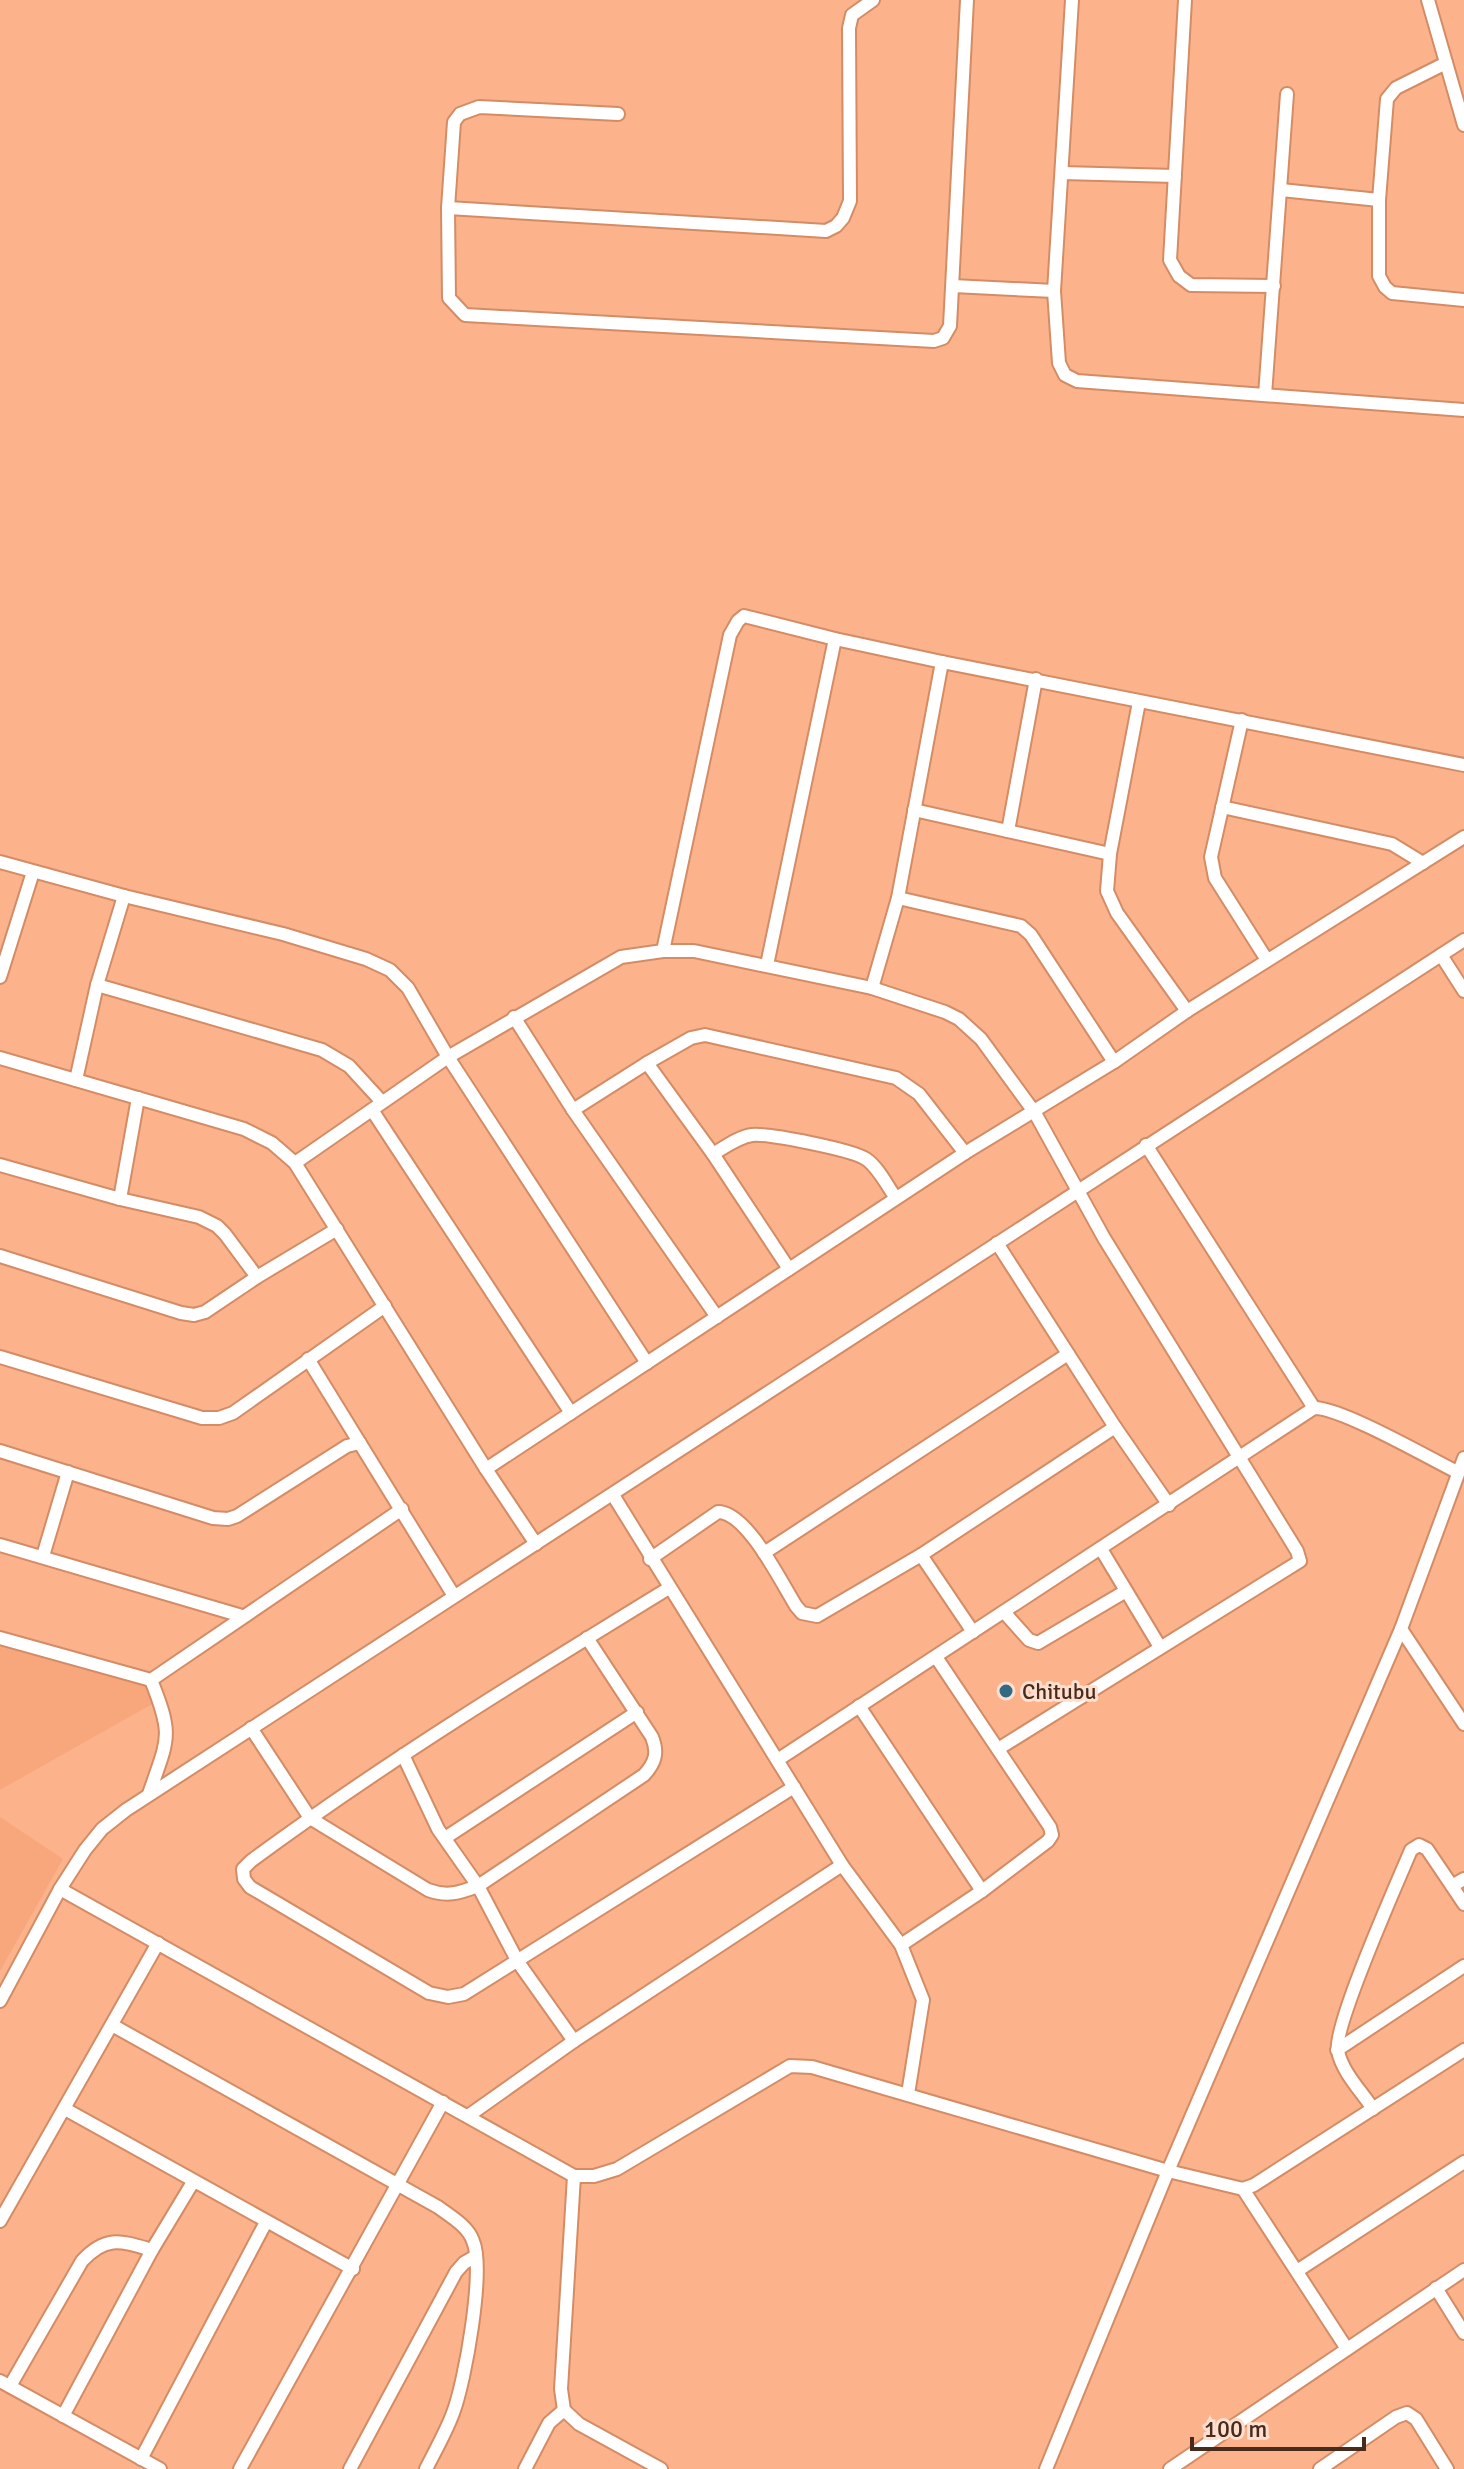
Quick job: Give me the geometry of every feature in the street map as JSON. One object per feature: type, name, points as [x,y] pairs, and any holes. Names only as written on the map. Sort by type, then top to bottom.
[{"type":"street","points":[[448,208],[826,231],[836,226],[850,201],[849,28],[852,15],[873,0]]},
{"type":"street","points":[[618,114],[470,109],[454,122],[448,208],[449,298],[465,315],[934,341],[943,338],[950,326],[967,0]]},
{"type":"street","points":[[1072,0],[1054,291],[1059,363],[1065,375],[1077,381],[1464,410]]},
{"type":"street","points":[[1185,0],[1170,260],[1179,276],[1191,285],[1274,286]]},
{"type":"street","points":[[1428,0],[1464,125]]},
{"type":"street","points":[[1446,63],[1396,88],[1387,99],[1379,200],[1379,276],[1392,293],[1464,300]]},
{"type":"street","points":[[1265,395],[1287,94]]},
{"type":"street","points":[[1062,173],[1175,176]]},
{"type":"street","points":[[1281,190],[1379,200]]},
{"type":"street","points":[[953,286],[1054,291]]},
{"type":"street","points":[[663,951],[733,627],[744,616],[942,662],[1464,765]]},
{"type":"street","points":[[767,965],[835,639]]},
{"type":"street","points":[[872,988],[898,898],[942,662]]},
{"type":"street","points":[[1008,831],[1036,679]]},
{"type":"street","points":[[1139,702],[1110,854],[1107,878],[1110,902],[1187,1011]]},
{"type":"street","points":[[1242,720],[1211,857],[1215,878],[1267,960]]},
{"type":"street","points":[[1222,807],[1392,844],[1423,863]]},
{"type":"street","points":[[914,810],[1110,854]]},
{"type":"street","points":[[486,1469],[965,1153],[1035,1113],[1187,1011],[1464,837]]},
{"type":"street","points":[[0,862],[283,934],[366,959],[390,970],[408,988],[448,1057],[647,1363]]},
{"type":"street","points":[[0,977],[3,957],[33,872]]},
{"type":"street","points":[[76,1080],[97,985],[124,896]]},
{"type":"street","points":[[898,898],[1021,926],[1031,935],[1114,1062]]},
{"type":"street","points":[[2,1993],[60,1889],[102,1829],[149,1794],[1464,940]]},
{"type":"street","points":[[295,1163],[448,1057],[621,957],[663,951],[694,951],[872,988],[959,1019],[981,1039],[1035,1113],[1104,1238],[1241,1457],[1300,1561],[998,1749]]},
{"type":"street","points":[[1441,955],[1464,991]]},
{"type":"street","points":[[97,985],[322,1050],[349,1066],[571,1413]]},
{"type":"street","points":[[514,1017],[573,1110],[717,1317]]},
{"type":"street","points":[[573,1110],[647,1063],[691,1038],[705,1035],[896,1078],[919,1094],[965,1153]]},
{"type":"street","points":[[0,1058],[244,1129],[272,1143],[295,1163],[536,1544]]},
{"type":"street","points":[[647,1063],[713,1154],[789,1269]]},
{"type":"street","points":[[120,1199],[138,1098]]},
{"type":"street","points":[[713,1154],[739,1139],[764,1135],[850,1152],[873,1166],[896,1198]]},
{"type":"street","points":[[1146,1145],[1314,1408]]},
{"type":"street","points":[[0,1165],[120,1199],[199,1217],[217,1226],[257,1277]]},
{"type":"street","points":[[0,1256],[194,1315],[205,1312],[337,1229]]},
{"type":"street","points":[[997,1243],[1169,1505]]},
{"type":"street","points":[[0,1373],[2,1358],[202,1418],[219,1418],[233,1413],[385,1306]]},
{"type":"street","points":[[764,1553],[1068,1354]]},
{"type":"street","points":[[308,1359],[454,1596]]},
{"type":"street","points":[[779,1759],[1314,1408],[1324,1408],[1347,1417],[1457,1472]]},
{"type":"street","points":[[650,1559],[718,1512],[728,1512],[741,1522],[764,1553],[796,1606],[802,1613],[817,1616],[921,1555],[1115,1427]]},
{"type":"street","points":[[0,1451],[213,1518],[228,1519],[347,1446],[360,1443]]},
{"type":"street","points":[[1046,2469],[1168,2171],[1401,1629],[1464,1458]]},
{"type":"street","points":[[43,1556],[68,1472]]},
{"type":"street","points":[[613,1495],[842,1865],[901,1945],[923,2000],[908,2094]]},
{"type":"street","points":[[151,1680],[402,1509]]},
{"type":"street","points":[[0,1545],[242,1616]]},
{"type":"street","points":[[1101,1549],[1160,1647]]},
{"type":"street","points":[[921,1555],[973,1632]]},
{"type":"street","points":[[669,1588],[403,1755],[310,1818],[243,1869],[244,1879],[250,1887],[429,1993],[448,1997],[464,1994],[518,1962],[794,1787]]},
{"type":"street","points":[[1004,1612],[1029,1640],[1038,1643],[1126,1591]]},
{"type":"street","points":[[1401,1629],[1464,1724]]},
{"type":"street","points":[[0,1638],[151,1680]]},
{"type":"street","points":[[251,1728],[310,1818],[428,1890],[457,1894],[478,1886],[644,1775],[656,1757],[656,1746],[637,1712],[587,1638]]},
{"type":"street","points":[[901,1945],[982,1891],[1052,1835],[1050,1827],[936,1657]]},
{"type":"street","points":[[149,1794],[168,1734],[165,1714],[151,1680]]},
{"type":"street","points":[[859,1706],[982,1891]]},
{"type":"street","points":[[445,1838],[637,1712]]},
{"type":"street","points":[[403,1755],[431,1815],[478,1886],[518,1962],[574,2041]]},
{"type":"street","points":[[1373,2109],[1342,2063],[1337,2050],[1344,2017],[1411,1850],[1423,1846],[1464,1904]]},
{"type":"street","points":[[468,2116],[574,2041],[842,1865]]},
{"type":"street","points":[[1452,1886],[1464,1879]]},
{"type":"street","points":[[60,1889],[574,2176],[594,2176],[617,2169],[790,2066],[812,2067],[1168,2171],[1243,2189],[1347,2349]]},
{"type":"street","points":[[0,2221],[158,1943]]},
{"type":"street","points":[[1337,2050],[1464,1966]]},
{"type":"street","points":[[112,2025],[438,2207],[468,2231],[475,2243],[476,2256],[474,2314],[465,2369],[454,2412],[426,2469]]},
{"type":"street","points":[[1243,2189],[1464,2050]]},
{"type":"street","points":[[240,2469],[443,2102]]},
{"type":"street","points":[[65,2109],[353,2269]]},
{"type":"street","points":[[1297,2271],[1464,2162]]},
{"type":"street","points":[[574,2176],[561,2389],[564,2410],[579,2424],[661,2469]]},
{"type":"street","points":[[63,2416],[152,2250],[193,2182]]},
{"type":"street","points":[[141,2459],[266,2222]]},
{"type":"street","points":[[152,2250],[122,2241],[94,2247],[82,2261],[5,2384],[160,2469]]},
{"type":"street","points":[[352,2468],[456,2272],[476,2256]]},
{"type":"street","points":[[1170,2469],[1464,2270]]},
{"type":"street","points":[[1436,2288],[1464,2333]]},
{"type":"street","points":[[525,2469],[549,2423],[564,2410]]},
{"type":"street","points":[[1320,2469],[1396,2417],[1407,2413],[1416,2419],[1443,2468]]},
{"type":"shaded area","points":[[0,1631],[150,1677],[154,1703],[0,1790]]},
{"type":"shaded area","points":[[0,1817],[63,1859],[0,1971]]},
{"type":"place","name":"Chitubu","points":[[1006,1691]]}]
